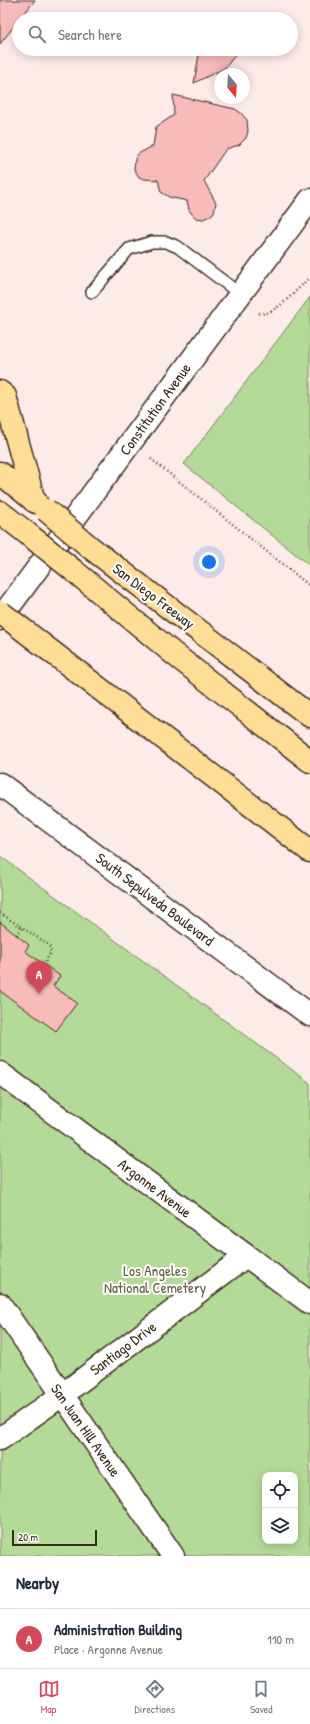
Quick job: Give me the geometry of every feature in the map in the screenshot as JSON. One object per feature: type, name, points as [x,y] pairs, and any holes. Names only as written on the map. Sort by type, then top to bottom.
[{"type":"highway","points":[[0,392],[4,396],[40,505]]},
{"type":"highway","name":"San Diego Freeway","points":[[0,473],[91,548],[310,716]]},
{"type":"highway","points":[[0,512],[73,570],[174,654],[310,760]]},
{"type":"highway","points":[[0,612],[310,852]]},
{"type":"street","name":"Constitution Avenue","points":[[0,619],[131,442],[246,302],[310,200]]},
{"type":"street","name":"South Sepulveda Boulevard","points":[[0,784],[310,1015]]},
{"type":"street","name":"Argonne Avenue","points":[[0,1074],[310,1303]]},
{"type":"street","name":"Santiago Drive","points":[[0,1439],[62,1395],[246,1256]]},
{"type":"street","name":"San Juan Hill Avenue","points":[[0,1304],[173,1556]]},
{"type":"lane","points":[[92,292],[129,249],[152,242],[166,242],[178,247],[246,302]]},
{"type":"path","points":[[246,302],[264,314],[273,311],[310,278]]},
{"type":"path","points":[[131,442],[310,586]]},
{"type":"path","points":[[0,913],[49,945],[51,949],[50,956],[44,964]]},
{"type":"path","points":[[17,935],[22,928]]},
{"type":"green space","points":[[310,297],[310,566],[184,464]]},
{"type":"green space","name":"Los Angeles National Cemetery","points":[[0,856],[310,1083],[310,1556],[0,1556]]},
{"type":"building","points":[[0,0],[35,0],[25,12],[12,12],[12,29],[0,44]]},
{"type":"building","points":[[199,56],[234,56],[225,68],[214,68],[214,73],[194,83]]},
{"type":"building","points":[[173,95],[235,109],[247,120],[248,131],[246,138],[239,145],[226,149],[204,181],[216,203],[214,212],[210,216],[203,219],[196,218],[192,214],[189,210],[187,201],[169,197],[161,192],[158,180],[139,177],[134,169],[135,159],[138,154],[153,146],[156,127],[174,115]]},
{"type":"building","points":[[0,922],[29,945],[25,951],[60,976],[53,986],[77,1003],[56,1031],[0,991]]},
{"type":"place","name":"Administration Building","points":[[39,994]]}]
